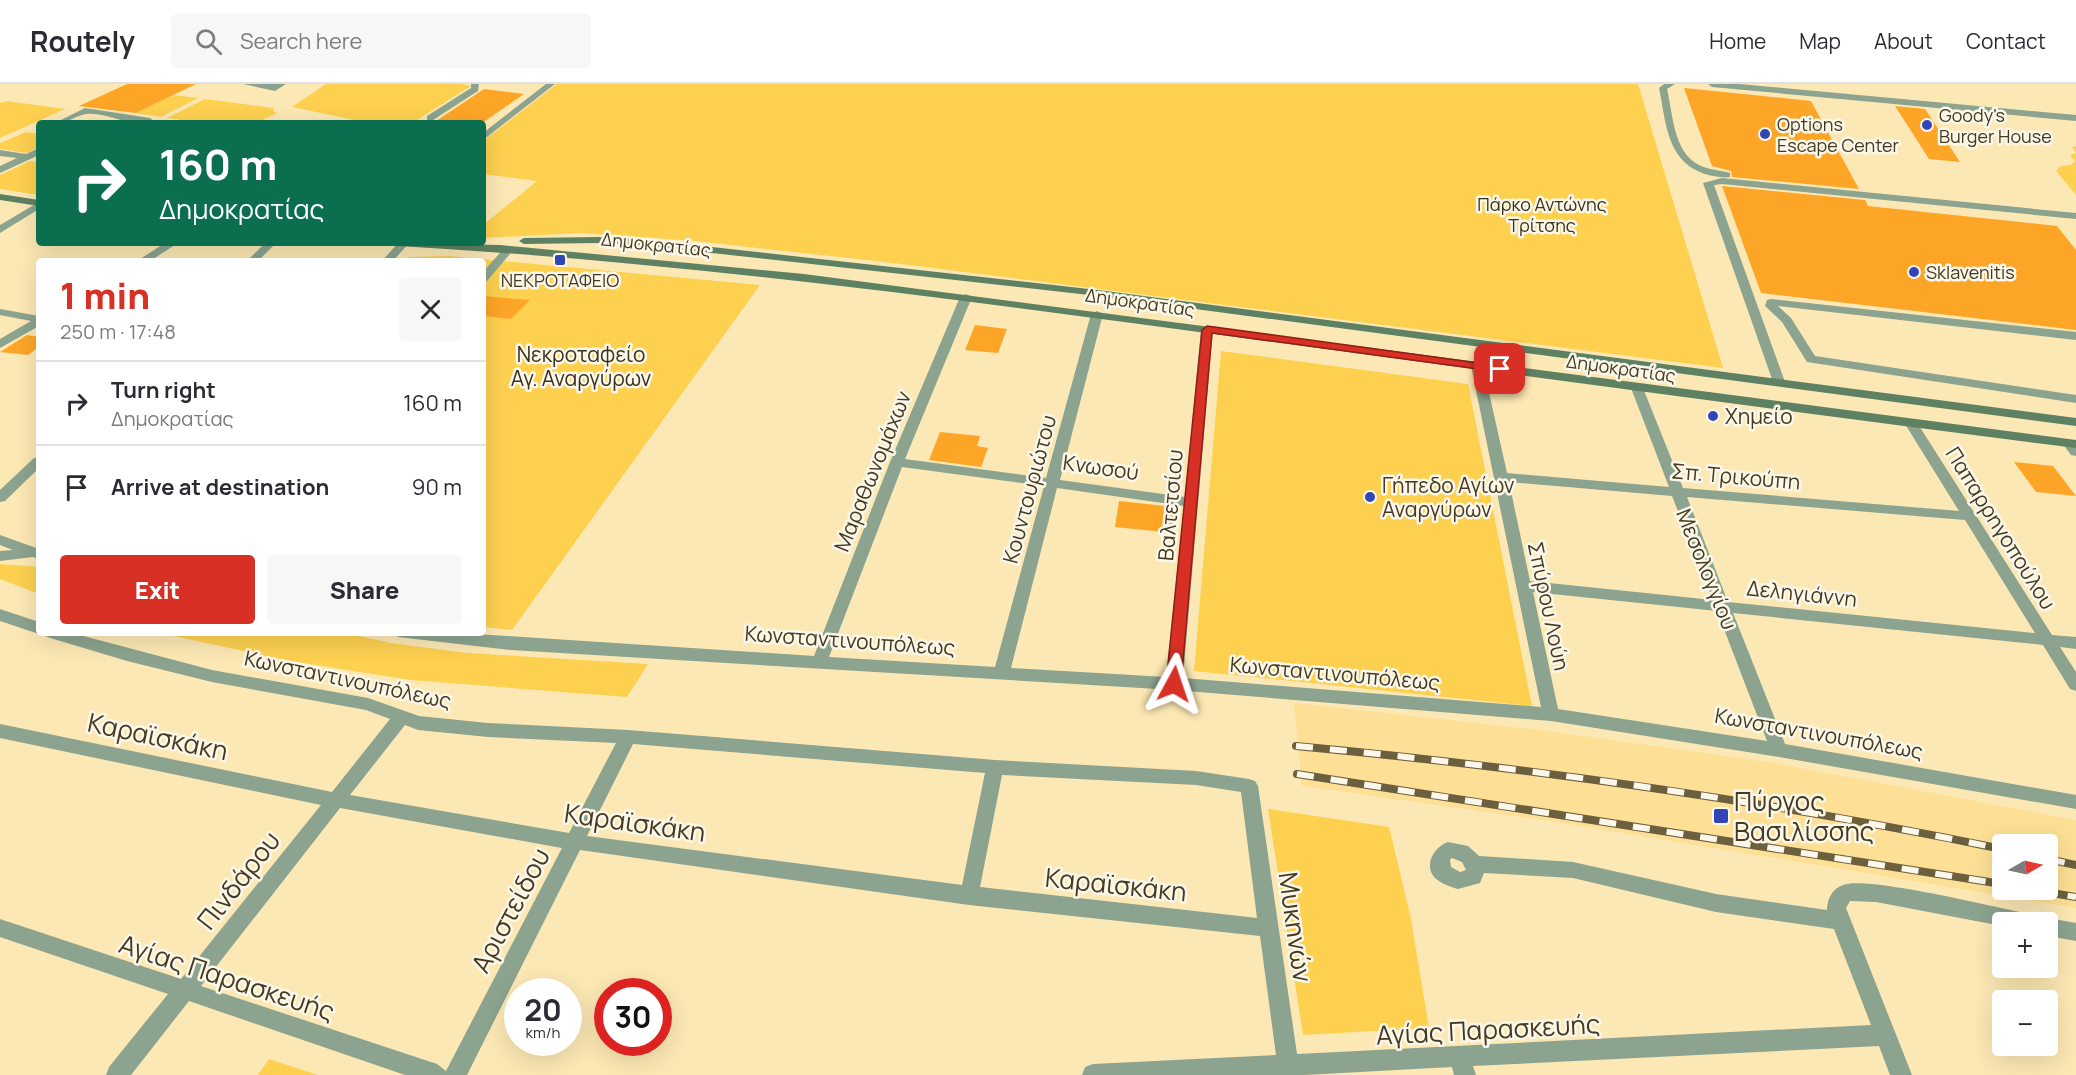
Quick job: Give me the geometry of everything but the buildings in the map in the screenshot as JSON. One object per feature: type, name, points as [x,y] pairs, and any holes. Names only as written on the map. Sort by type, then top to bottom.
[{"type":"main road","points":[[0,197],[36,203]]},
{"type":"main road","name":"Δημοκρατίας","points":[[486,246],[527,241],[599,240],[750,253],[1086,292],[2076,422]]},
{"type":"main road","name":"Δημοκρατίας","points":[[482,246],[812,278],[966,297],[2074,447]]},
{"type":"street","points":[[247,84],[275,88],[282,84]]},
{"type":"street","points":[[430,118],[475,89],[474,84]]},
{"type":"street","points":[[486,135],[551,84]]},
{"type":"street","points":[[1671,84],[1663,88],[1679,156],[1691,166],[1711,174],[2076,211]]},
{"type":"street","points":[[1712,84],[2076,118]]},
{"type":"street","points":[[66,120],[85,111],[144,120]]},
{"type":"street","points":[[0,153],[36,159]]},
{"type":"street","points":[[0,170],[36,153]]},
{"type":"street","points":[[1779,382],[1708,183],[1722,181],[2076,216]]},
{"type":"street","points":[[0,230],[36,206]]},
{"type":"street","points":[[147,258],[168,246]]},
{"type":"street","points":[[255,258],[268,246]]},
{"type":"street","points":[[390,258],[401,246]]},
{"type":"street","points":[[486,276],[510,248]]},
{"type":"street","name":"Μαραθωνομάχων","points":[[820,661],[897,462],[966,297]]},
{"type":"street","points":[[2076,336],[1771,302],[1771,306],[1787,320],[1811,358],[1816,360],[2076,399]]},
{"type":"street","points":[[0,312],[36,319]]},
{"type":"street","name":"Κουντουριώτου","points":[[1001,674],[1097,314]]},
{"type":"street","points":[[0,344],[36,322]]},
{"type":"street","points":[[26,329],[36,331]]},
{"type":"street","name":"Βαλτετσίου","points":[[1174,684],[1207,330]]},
{"type":"street","name":"Σπύρου Λούη","points":[[1477,366],[1551,714]]},
{"type":"street","name":"Μεσολογγίου","points":[[1636,388],[1675,492],[1779,750]]},
{"type":"street","name":"Παπαρρηγοπούλου","points":[[1911,424],[2076,685]]},
{"type":"street","name":"Κνωσού","points":[[897,462],[1052,481],[1191,502]]},
{"type":"street","points":[[0,498],[36,464]]},
{"type":"street","name":"Σπ. Τρικούπη","points":[[1500,477],[1969,516]]},
{"type":"street","points":[[0,540],[36,552]]},
{"type":"street","points":[[0,556],[36,552]]},
{"type":"street","name":"Δεληγιάννη","points":[[1523,586],[2076,643]]},
{"type":"street","points":[[0,615],[36,627]]},
{"type":"street","name":"Κωνσταντινουπόλεως","points":[[63,636],[212,676],[368,704],[418,723],[488,730],[628,737],[995,767],[1196,778],[1249,786]]},
{"type":"street","name":"Κωνσταντινουπόλεως","points":[[433,636],[500,643],[1174,684],[1551,714],[1779,750],[2076,802]]},
{"type":"street","name":"Πινδάρου","points":[[117,1075],[401,718]]},
{"type":"street","name":"Καραϊσκάκη","points":[[0,731],[335,800],[576,842],[969,896],[1268,928]]},
{"type":"street","name":"Αριστείδου","points":[[454,1075],[576,842],[628,737]]},
{"type":"street","points":[[969,896],[995,767]]},
{"type":"street","name":"Μυκηνών","points":[[1249,786],[1288,1070]]},
{"type":"street","points":[[1475,864],[1573,870],[1716,903],[1842,921]]},
{"type":"street","points":[[1901,1075],[1836,908],[1838,899],[1846,892],[1859,891],[1992,916]]},
{"type":"street","name":"Αγίας Παρασκευής","points":[[0,928],[183,992],[436,1075]]},
{"type":"street","points":[[2058,929],[2076,933]]},
{"type":"street","name":"Αγίας Παρασκευής","points":[[1093,1075],[1462,1066],[1886,1035]]},
{"type":"shaded area","points":[[1294,703],[1540,730],[1769,762],[2076,820],[2076,908],[2028,900],[2058,900],[2058,834],[1992,834],[1992,894],[1544,820],[1302,786]]},
{"type":"green space","points":[[326,84],[462,84],[471,86],[417,120],[355,120],[292,107]]},
{"type":"green space","name":"Πάρκο Αντώνης Τρίτσης","points":[[557,84],[1638,84],[1723,368],[893,263],[695,241],[581,233],[486,238],[486,223],[537,181],[486,174],[486,139]]},
{"type":"green space","points":[[174,95],[198,98],[161,117],[136,113]]},
{"type":"green space","points":[[205,99],[274,108],[273,111],[277,113],[262,120],[167,118]]},
{"type":"green space","points":[[7,101],[65,109],[0,138],[0,103]]},
{"type":"green space","points":[[26,132],[36,134],[36,148],[27,153],[0,149],[0,143]]},
{"type":"green space","points":[[2076,153],[2076,195],[2056,171],[2061,166],[2071,165],[2075,161],[2070,155]]},
{"type":"green space","points":[[30,161],[36,162],[36,195],[0,189],[0,175]]},
{"type":"green space","name":"Νεκροταφείο Αγ. Αναργύρων","points":[[449,256],[470,258],[408,258]]},
{"type":"green space","name":"Νεκροταφείο Αγ. Αναργύρων","points":[[486,259],[760,285],[512,630],[486,627]]},
{"type":"green space","points":[[1221,351],[1468,384],[1532,706],[1194,671]]},
{"type":"green space","points":[[0,564],[36,567],[36,593],[0,579]]},
{"type":"green space","points":[[174,636],[359,636],[391,643],[467,653],[648,664],[627,697],[411,680],[290,661]]},
{"type":"green space","points":[[1268,809],[1389,827],[1411,919],[1429,1028],[1303,1035]]},
{"type":"green space","points":[[269,1059],[318,1075],[258,1075]]},
{"type":"railway","points":[[1296,746],[1474,765],[1650,788],[1826,816],[1992,847]]},
{"type":"railway","points":[[1297,774],[1992,882]]},
{"type":"railway","points":[[2058,861],[2076,865]]},
{"type":"railway","points":[[2058,894],[2076,897]]},
{"type":"place","name":"Goody's Burger House","points":[[1927,125]]},
{"type":"place","name":"Options Escape Center","points":[[1765,134]]},
{"type":"place","name":"ΝΕΚΡΟΤΑΦΕΙΟ","points":[[560,260]]},
{"type":"place","name":"Sklavenitis","points":[[1914,272]]},
{"type":"place","name":"Χημείο","points":[[1713,416]]},
{"type":"place","name":"Γήπεδο Αγίων Αναργύρων","points":[[1370,497]]},
{"type":"place","name":"Πύργος Βασιλίσσης","points":[[1721,816]]},
{"type":"route","points":[[1174,684],[1207,330],[1500,369]]}]
